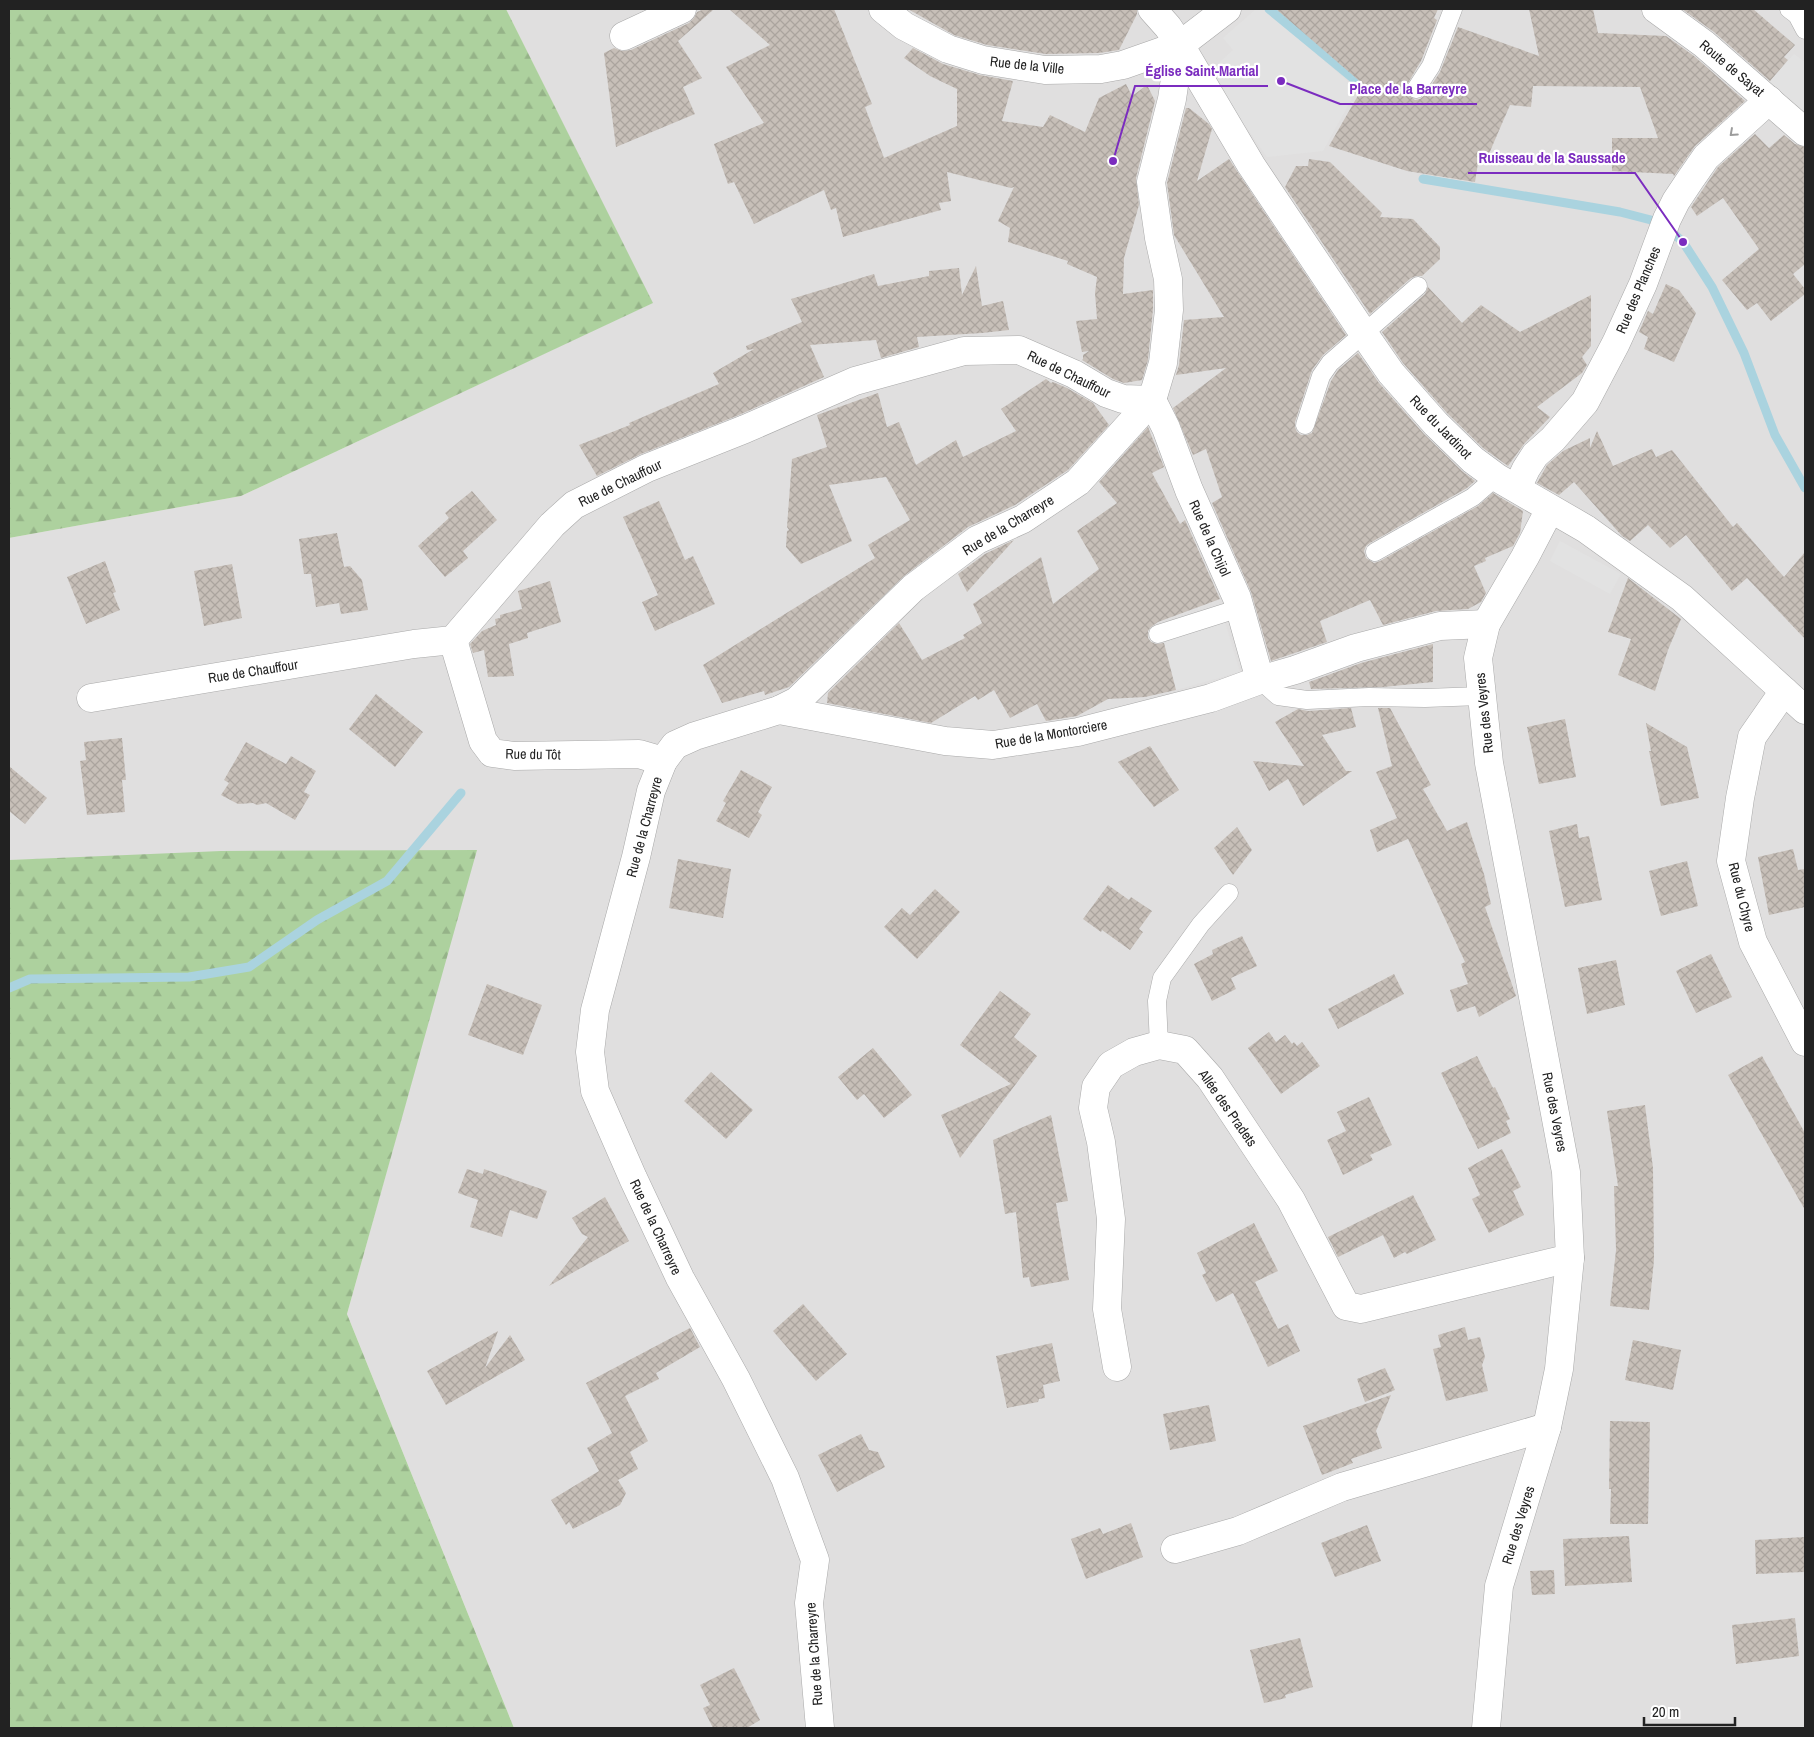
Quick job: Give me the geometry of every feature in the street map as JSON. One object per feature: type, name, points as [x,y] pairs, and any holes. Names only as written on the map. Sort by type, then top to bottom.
[{"type":"street","points":[[624,36],[682,9]]},
{"type":"street","name":"Rue de la Ville","points":[[883,9],[904,26],[948,49],[983,60],[1045,70],[1101,69],[1123,65],[1180,45],[1227,9]]},
{"type":"street","name":"Rue du Jardinot","points":[[1152,9],[1168,27],[1180,45],[1251,165],[1364,334],[1391,373],[1436,424],[1472,460],[1506,483],[1586,529],[1682,598],[1805,710]]},
{"type":"street","name":"Route de Sayat","points":[[1656,9],[1704,44],[1805,132]]},
{"type":"street","name":"Rue de la Charreyre","points":[[820,1728],[809,1603],[815,1560],[785,1478],[736,1379],[680,1278],[595,1091],[590,1052],[594,1010],[636,858],[651,791],[663,761],[675,745],[695,736],[778,710],[796,701],[913,588],[976,540],[1023,519],[1078,482],[1152,400],[1163,363],[1169,310],[1168,279],[1158,238],[1151,182],[1172,99],[1180,45]]},
{"type":"street","name":"Rue des Planches","points":[[1506,483],[1526,469],[1535,455],[1552,440],[1584,402],[1616,342],[1643,284],[1668,219],[1706,157],[1769,100]]},
{"type":"street","name":"Rue de Chauffour","points":[[90,698],[414,644],[453,640],[552,525],[574,505],[647,468],[745,429],[855,381],[964,351],[1019,350],[1074,374],[1106,393],[1123,399],[1152,400]]},
{"type":"street","name":"Rue de la Chijol","points":[[1152,400],[1166,428],[1189,490],[1237,598],[1260,680]]},
{"type":"street","name":"Rue des Veyres","points":[[1486,1728],[1499,1586],[1547,1427],[1559,1369],[1570,1258],[1566,1172],[1489,763],[1478,658],[1486,624],[1526,558],[1550,509]]},
{"type":"street","name":"Rue de la Montorciere","points":[[778,710],[945,742],[993,745],[1078,732],[1212,698],[1356,648],[1440,626],[1486,624]]},
{"type":"street","name":"Rue du Tôt","points":[[453,640],[483,740],[492,752],[514,756],[639,754],[663,761]]},
{"type":"street","name":"Rue du Chyre","points":[[1784,691],[1752,737],[1740,798],[1731,861],[1754,942],[1805,1042]]},
{"type":"street","name":"Allée des Pradets","points":[[1117,1367],[1107,1309],[1111,1219],[1101,1142],[1092,1108],[1096,1087],[1111,1065],[1134,1052],[1159,1045],[1185,1050],[1210,1078],[1291,1200],[1346,1306],[1361,1309],[1570,1258]]},
{"type":"street","points":[[1175,1549],[1238,1530],[1342,1487],[1547,1427]]},
{"type":"lane","points":[[1416,89],[1431,66],[1453,9]]},
{"type":"lane","points":[[1789,9],[1797,15],[1805,30]]},
{"type":"lane","points":[[1305,425],[1320,376],[1330,363],[1418,286]]},
{"type":"lane","points":[[1375,552],[1473,497],[1506,483]]},
{"type":"lane","points":[[1158,634],[1240,608]]},
{"type":"lane","points":[[1260,680],[1278,696],[1307,700],[1369,697],[1481,696]]},
{"type":"lane","points":[[1159,1045],[1157,1001],[1162,978],[1201,924],[1229,893]]},
{"type":"shaded area","points":[[506,9],[1805,9],[1805,1728],[514,1728],[347,1314],[476,850],[9,860],[9,538],[241,496],[652,303]]},
{"type":"shaded area","points":[[1256,9],[1264,9],[1357,89],[1323,151],[1267,157],[1208,73],[1233,50],[1223,38]]},
{"type":"shaded area","points":[[1794,54],[1805,62],[1805,115],[1768,83]]},
{"type":"shaded area","points":[[1560,541],[1621,574],[1610,594],[1550,561]]},
{"type":"shaded area","points":[[1225,622],[1240,672],[1176,690],[1163,641]]},
{"type":"green space","points":[[9,9],[506,9],[653,303],[241,496],[9,538]]},
{"type":"green space","points":[[477,850],[347,1314],[514,1728],[9,1728],[9,860],[221,851]]},
{"type":"building","points":[[704,9],[713,10],[678,41],[702,78],[683,87],[695,114],[616,147],[604,53],[614,48],[622,51],[631,50],[689,23],[697,12]]},
{"type":"building","points":[[729,9],[834,9],[872,104],[865,107],[884,158],[957,126],[957,89],[930,76],[904,58],[913,48],[943,64],[980,75],[1013,81],[1002,121],[1043,127],[1050,115],[1085,132],[1099,98],[1126,84],[1132,96],[1147,85],[1155,101],[1136,178],[1139,205],[1124,258],[1123,294],[1153,290],[1148,360],[1142,380],[1124,383],[1113,379],[1082,360],[1083,355],[1089,351],[1082,352],[1076,321],[1097,319],[1095,293],[1097,277],[1067,264],[1068,261],[1008,242],[1010,228],[998,221],[1014,187],[1011,188],[947,172],[951,201],[939,203],[941,210],[843,237],[836,208],[831,210],[824,190],[754,224],[734,182],[728,184],[714,144],[764,123],[726,67],[770,45]]},
{"type":"building","points":[[908,9],[1137,9],[1137,14],[1119,50],[1099,53],[1046,54],[987,45],[954,35]]},
{"type":"building","points":[[1276,9],[1438,9],[1434,18],[1437,20],[1421,61],[1405,88],[1407,94],[1415,100],[1425,95],[1440,72],[1458,27],[1539,56],[1529,9],[1593,9],[1598,33],[1666,36],[1694,56],[1745,101],[1695,146],[1674,176],[1673,174],[1612,171],[1612,138],[1658,138],[1640,87],[1533,86],[1531,107],[1510,105],[1485,163],[1478,163],[1475,182],[1407,171],[1329,146],[1364,85]]},
{"type":"building","points":[[1682,9],[1753,9],[1795,45],[1784,57],[1788,60],[1770,81],[1714,32]]},
{"type":"building","points":[[1186,108],[1189,108],[1209,124],[1212,129],[1197,181],[1229,159],[1346,335],[1323,355],[1312,370],[1295,422],[1297,432],[1301,435],[1312,433],[1331,381],[1338,370],[1358,353],[1379,383],[1424,434],[1475,481],[1467,488],[1370,543],[1364,551],[1366,558],[1374,563],[1380,561],[1478,506],[1493,493],[1523,511],[1520,533],[1513,546],[1485,558],[1486,561],[1474,566],[1486,593],[1481,602],[1468,609],[1436,611],[1383,625],[1370,600],[1320,621],[1327,642],[1271,661],[1251,592],[1212,503],[1222,497],[1206,449],[1193,455],[1173,408],[1226,368],[1176,375],[1179,365],[1184,320],[1224,317],[1174,235],[1167,183]]},
{"type":"building","points":[[1755,134],[1769,148],[1784,135],[1795,144],[1805,147],[1805,264],[1793,274],[1805,289],[1805,294],[1771,321],[1757,303],[1747,310],[1722,280],[1759,249],[1723,198],[1697,216],[1691,207],[1718,167]]},
{"type":"building","points":[[1309,159],[1330,162],[1382,213],[1380,217],[1413,219],[1440,247],[1440,259],[1422,276],[1411,278],[1370,314],[1285,187],[1296,166],[1308,166]]},
{"type":"building","points":[[976,266],[982,306],[1003,301],[1009,330],[917,337],[919,347],[881,358],[876,340],[810,345],[824,377],[739,415],[641,454],[597,476],[579,445],[630,425],[629,423],[719,384],[713,373],[754,349],[747,350],[746,346],[802,322],[791,299],[874,274],[878,286],[929,276],[929,271],[959,268],[962,295]]},
{"type":"building","points":[[1666,284],[1679,290],[1696,313],[1674,362],[1644,349],[1648,337],[1639,332],[1648,311],[1653,314]]},
{"type":"building","points":[[1428,287],[1462,323],[1481,305],[1520,332],[1591,295],[1591,346],[1582,357],[1587,365],[1582,373],[1537,407],[1550,417],[1524,444],[1508,466],[1483,448],[1447,413],[1403,363],[1382,332],[1425,294]]},
{"type":"building","points":[[1046,379],[1051,383],[1053,382],[1067,388],[1093,403],[1109,425],[1068,470],[1015,505],[968,527],[904,576],[789,687],[765,695],[764,691],[722,703],[703,665],[875,558],[868,545],[910,520],[886,477],[829,485],[852,541],[801,564],[786,547],[787,531],[789,530],[787,527],[792,459],[827,447],[817,415],[878,393],[887,427],[899,422],[916,465],[956,440],[963,457],[1016,431],[1001,409]]},
{"type":"building","points":[[1148,427],[1164,467],[1152,473],[1180,524],[1185,520],[1220,599],[1158,622],[1148,631],[1148,638],[1151,642],[1156,644],[1164,643],[1176,690],[1145,697],[1108,699],[1077,716],[1046,721],[1037,704],[1010,718],[994,690],[978,700],[975,696],[931,723],[827,703],[828,693],[899,623],[922,660],[965,638],[963,635],[982,623],[973,604],[1041,557],[1053,604],[1099,569],[1077,531],[1117,503],[1099,482]]},
{"type":"building","points":[[1597,431],[1613,466],[1652,449],[1656,457],[1672,450],[1733,527],[1737,523],[1784,577],[1805,552],[1805,639],[1747,578],[1732,591],[1686,535],[1670,548],[1648,525],[1630,541],[1622,536],[1574,482],[1559,495],[1537,483],[1547,465],[1563,451],[1590,438],[1590,448]]},
{"type":"building","points":[[472,491],[497,520],[463,551],[468,558],[445,577],[418,546],[449,518],[445,513]]},
{"type":"building","points":[[659,501],[685,560],[693,556],[715,604],[655,631],[642,602],[658,595],[623,517]]},
{"type":"building","points":[[337,533],[344,567],[350,566],[362,580],[368,610],[341,614],[339,603],[316,607],[311,574],[304,574],[299,539]]},
{"type":"building","points":[[1014,540],[967,592],[958,574],[985,554]]},
{"type":"building","points":[[105,561],[116,592],[113,593],[120,610],[86,624],[67,577]]},
{"type":"building","points":[[232,564],[242,618],[204,626],[194,571]]},
{"type":"building","points":[[1628,578],[1681,619],[1668,650],[1655,691],[1618,675],[1631,639],[1608,632]]},
{"type":"building","points":[[550,581],[561,622],[527,633],[528,638],[509,644],[514,676],[488,677],[484,650],[473,653],[470,644],[482,631],[496,625],[495,619],[500,618],[500,615],[522,609],[518,591]]},
{"type":"building","points":[[1433,644],[1433,682],[1383,687],[1311,689],[1309,682],[1361,663]]},
{"type":"building","points":[[376,694],[423,732],[395,767],[349,729]]},
{"type":"building","points":[[1351,708],[1356,727],[1322,735],[1346,771],[1352,771],[1303,806],[1288,779],[1269,791],[1253,761],[1304,766],[1275,722],[1298,709],[1308,711]]},
{"type":"building","points":[[1378,708],[1390,708],[1431,785],[1423,789],[1447,831],[1467,822],[1484,874],[1491,904],[1485,907],[1516,996],[1479,1017],[1475,1006],[1457,1012],[1450,990],[1468,984],[1461,964],[1465,962],[1408,839],[1377,852],[1370,830],[1397,818],[1376,772],[1392,766]]},
{"type":"building","points":[[1565,719],[1576,777],[1539,784],[1527,727]]},
{"type":"building","points":[[1646,723],[1687,747],[1699,798],[1661,806],[1649,751],[1651,751]]},
{"type":"building","points":[[122,738],[126,780],[122,780],[125,812],[87,815],[80,761],[86,760],[84,742]]},
{"type":"building","points":[[246,742],[286,764],[291,756],[316,771],[304,792],[310,795],[295,820],[266,803],[257,805],[253,803],[238,804],[221,795],[229,783],[224,780]]},
{"type":"building","points":[[1150,746],[1179,790],[1154,807],[1118,762]]},
{"type":"building","points":[[9,766],[47,798],[25,824],[9,811]]},
{"type":"building","points":[[741,770],[772,787],[758,812],[762,815],[749,838],[716,821],[726,803],[723,801]]},
{"type":"building","points":[[1577,824],[1579,838],[1589,836],[1602,900],[1565,907],[1549,831]]},
{"type":"building","points":[[1237,827],[1252,850],[1233,875],[1214,848]]},
{"type":"building","points":[[1793,849],[1798,870],[1805,869],[1805,907],[1769,915],[1758,857]]},
{"type":"building","points":[[678,859],[731,869],[723,918],[669,908]]},
{"type":"building","points":[[1687,861],[1698,906],[1661,916],[1649,871]]},
{"type":"building","points":[[1108,885],[1129,900],[1131,897],[1152,911],[1139,929],[1143,932],[1130,950],[1083,919]]},
{"type":"building","points":[[935,889],[960,912],[917,959],[884,927],[902,908],[910,915]]},
{"type":"building","points":[[1242,936],[1257,966],[1231,978],[1236,989],[1212,1001],[1194,964],[1213,954],[1212,950]]},
{"type":"building","points":[[1711,954],[1732,997],[1696,1013],[1676,971]]},
{"type":"building","points":[[1616,960],[1625,1005],[1587,1014],[1578,968]]},
{"type":"building","points":[[1394,974],[1404,994],[1338,1029],[1328,1009]]},
{"type":"building","points":[[487,984],[542,1005],[523,1055],[468,1035]]},
{"type":"building","points":[[1000,991],[1031,1014],[1014,1037],[1037,1056],[960,1158],[941,1115],[1011,1084],[960,1045]]},
{"type":"building","points":[[1269,1032],[1276,1042],[1285,1035],[1292,1044],[1294,1042],[1297,1046],[1302,1042],[1320,1066],[1281,1094],[1248,1048]]},
{"type":"building","points":[[873,1048],[912,1095],[884,1118],[864,1094],[857,1100],[838,1077]]},
{"type":"building","points":[[1477,1056],[1493,1088],[1495,1087],[1510,1119],[1506,1121],[1511,1133],[1478,1149],[1441,1073]]},
{"type":"building","points":[[1762,1056],[1805,1133],[1805,1210],[1728,1075]]},
{"type":"building","points":[[711,1072],[753,1110],[726,1139],[684,1101]]},
{"type":"building","points":[[1369,1097],[1392,1145],[1370,1155],[1373,1160],[1343,1175],[1327,1140],[1346,1131],[1337,1112]]},
{"type":"building","points":[[1645,1105],[1653,1168],[1654,1260],[1649,1310],[1610,1306],[1616,1250],[1614,1186],[1618,1186],[1607,1111]]},
{"type":"building","points":[[1051,1115],[1068,1201],[1056,1203],[1069,1280],[1031,1287],[1029,1277],[1023,1278],[1016,1212],[1005,1214],[993,1140]]},
{"type":"building","points":[[1502,1149],[1521,1187],[1513,1191],[1524,1215],[1489,1233],[1472,1199],[1480,1195],[1468,1168]]},
{"type":"building","points":[[467,1169],[483,1174],[484,1169],[547,1191],[537,1219],[510,1210],[502,1237],[470,1227],[478,1200],[458,1193]]},
{"type":"building","points":[[1413,1195],[1436,1240],[1394,1258],[1383,1235],[1338,1257],[1328,1237]]},
{"type":"building","points":[[605,1197],[629,1241],[549,1286],[588,1237],[582,1234],[572,1218]]},
{"type":"building","points":[[1254,1223],[1278,1271],[1255,1282],[1278,1329],[1288,1324],[1300,1351],[1268,1367],[1233,1293],[1216,1302],[1202,1275],[1206,1273],[1197,1253]]},
{"type":"building","points":[[803,1304],[847,1354],[816,1381],[773,1331]]},
{"type":"building","points":[[1465,1327],[1468,1340],[1480,1337],[1485,1357],[1482,1365],[1488,1391],[1446,1401],[1433,1349],[1441,1347],[1438,1335]]},
{"type":"building","points":[[690,1328],[700,1347],[656,1373],[659,1379],[625,1396],[648,1441],[630,1452],[638,1469],[618,1480],[626,1493],[620,1505],[573,1529],[569,1522],[566,1525],[551,1500],[599,1471],[587,1448],[612,1433],[586,1383]]},
{"type":"building","points":[[498,1331],[485,1368],[510,1335],[525,1360],[446,1405],[427,1371]]},
{"type":"building","points":[[1633,1340],[1681,1350],[1673,1390],[1625,1380]]},
{"type":"building","points":[[1052,1343],[1060,1381],[1043,1385],[1045,1398],[1039,1399],[1038,1402],[1007,1408],[996,1356]]},
{"type":"building","points":[[1385,1368],[1395,1390],[1365,1402],[1357,1379]]},
{"type":"building","points":[[1391,1395],[1376,1431],[1382,1448],[1351,1459],[1353,1463],[1322,1475],[1303,1426]]},
{"type":"building","points":[[1209,1405],[1216,1441],[1170,1450],[1163,1414]]},
{"type":"building","points":[[1610,1421],[1650,1422],[1648,1524],[1610,1524]]},
{"type":"building","points":[[861,1434],[869,1450],[878,1452],[885,1467],[837,1492],[818,1455]]},
{"type":"building","points":[[1131,1523],[1143,1557],[1086,1579],[1071,1539],[1100,1528],[1103,1534]]},
{"type":"building","points":[[1367,1525],[1381,1561],[1335,1577],[1321,1543]]},
{"type":"building","points":[[1629,1536],[1632,1582],[1565,1586],[1563,1539]]},
{"type":"building","points":[[1805,1537],[1805,1572],[1756,1574],[1755,1540]]},
{"type":"building","points":[[1554,1570],[1555,1594],[1532,1595],[1530,1571]]},
{"type":"building","points":[[1795,1618],[1799,1656],[1736,1664],[1732,1625]]},
{"type":"building","points":[[1300,1638],[1313,1687],[1285,1695],[1286,1698],[1264,1703],[1250,1650]]},
{"type":"building","points":[[734,1668],[760,1720],[747,1728],[713,1728],[703,1708],[710,1705],[700,1685]]},
{"type":"waterway","points":[[1269,9],[1371,93]]},
{"type":"waterway","points":[[1423,179],[1620,212],[1651,220],[1673,233],[1683,242],[1712,287],[1744,353],[1775,435],[1805,488]]},
{"type":"waterway","points":[[9,988],[30,979],[189,977],[249,967],[317,920],[387,881],[461,793]]},
{"type":"place","name":"Place de la Barreyre","points":[[1281,81]]},
{"type":"place","name":"Église Saint-Martial","points":[[1113,161]]},
{"type":"place","name":"Ruisseau de la Saussade","points":[[1683,242]]}]
